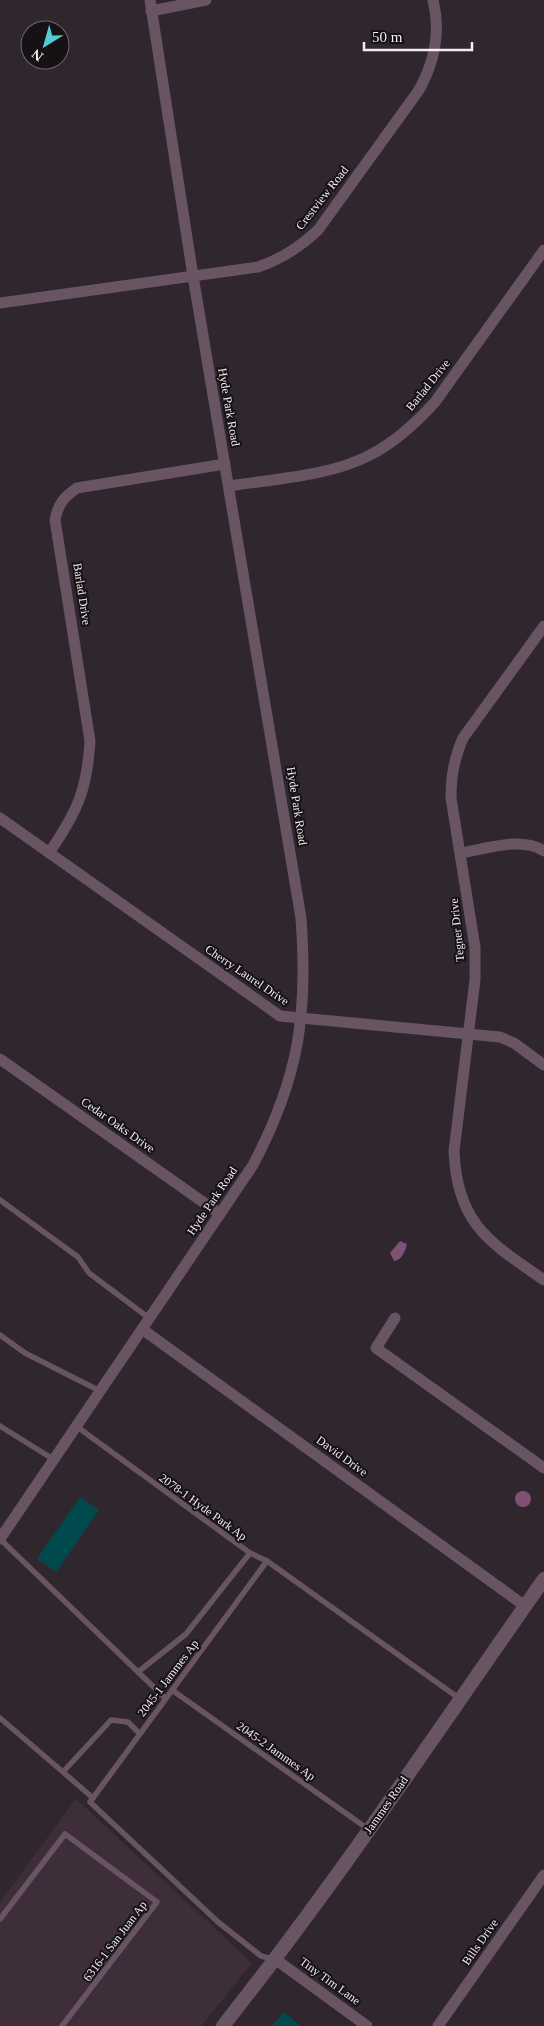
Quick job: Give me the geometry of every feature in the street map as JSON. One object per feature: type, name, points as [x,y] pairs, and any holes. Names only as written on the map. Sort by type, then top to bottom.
[{"type":"street","points":[[150,6],[206,0]]},
{"type":"street","name":"Crestview Road","points":[[0,303],[258,267],[289,253],[318,230],[419,90],[428,74],[434,57],[437,30],[433,0]]},
{"type":"street","name":"Hyde Park Road","points":[[0,1539],[253,1165],[271,1131],[286,1094],[302,1019],[304,958],[301,918],[193,276],[150,6]]},
{"type":"street","name":"Barlad Drive","points":[[229,486],[343,465],[369,456],[392,442],[416,423],[435,402],[544,252]]},
{"type":"street","name":"Barlad Drive","points":[[49,853],[72,819],[83,792],[88,770],[90,741],[56,520],[58,507],[66,495],[77,488],[225,464]]},
{"type":"street","name":"Tegner Drive","points":[[544,626],[463,738],[456,754],[451,776],[451,798],[475,947],[475,980],[454,1151],[455,1174],[460,1197],[470,1219],[500,1249],[544,1280]]},
{"type":"street","name":"Cherry Laurel Drive","points":[[0,818],[280,1016],[500,1037],[514,1044],[544,1065]]},
{"type":"street","points":[[461,853],[505,845],[523,845],[544,851]]},
{"type":"street","name":"Cedar Oaks Drive","points":[[0,1058],[220,1214]]},
{"type":"street","points":[[396,1318],[376,1348],[544,1468]]},
{"type":"street","name":"David Drive","points":[[142,1329],[525,1606]]},
{"type":"street","name":"Jammes Road","points":[[223,2026],[275,1959],[369,1830],[544,1579]]},
{"type":"street","name":"Bills Drive","points":[[438,2026],[544,1875]]},
{"type":"street","name":"Tiny Tim Lane","points":[[275,1959],[367,2026]]},
{"type":"lane","points":[[0,1200],[78,1257],[89,1273],[149,1318]]},
{"type":"lane","points":[[0,1335],[24,1353],[100,1391]]},
{"type":"lane","points":[[0,1426],[53,1459]]},
{"type":"lane","name":"2078-1 Hyde Park Ap","points":[[76,1426],[250,1553],[186,1634],[138,1672]]},
{"type":"lane","points":[[0,1539],[166,1698]]},
{"type":"lane","points":[[250,1553],[268,1561],[460,1699]]},
{"type":"lane","name":"2045-1 Jammes Ap","points":[[93,1798],[139,1733],[268,1561]]},
{"type":"lane","name":"2045-2 Jammes Ap","points":[[172,1690],[369,1830]]},
{"type":"lane","points":[[0,1718],[93,1798],[90,1802],[218,1922],[261,1956],[275,1959]]},
{"type":"lane","points":[[63,1772],[111,1720],[128,1722],[139,1733]]},
{"type":"lane","name":"6316-1 San Juan Ap","points":[[0,1919],[65,1834],[157,1902],[62,2026]]},
{"type":"shaded area","points":[[400,1241],[407,1244],[401,1257],[394,1261],[390,1253]]},
{"type":"shaded area","points":[[523,1491],[529,1493],[531,1499],[529,1505],[523,1507],[517,1505],[515,1499],[517,1493]]},
{"type":"shaded area","points":[[76,1799],[252,1963],[201,2026],[0,2026],[0,1902]]},
{"type":"building","points":[[80,1497],[99,1510],[56,1572],[37,1559]]},
{"type":"building","points":[[284,2012],[301,2026],[272,2026]]}]
